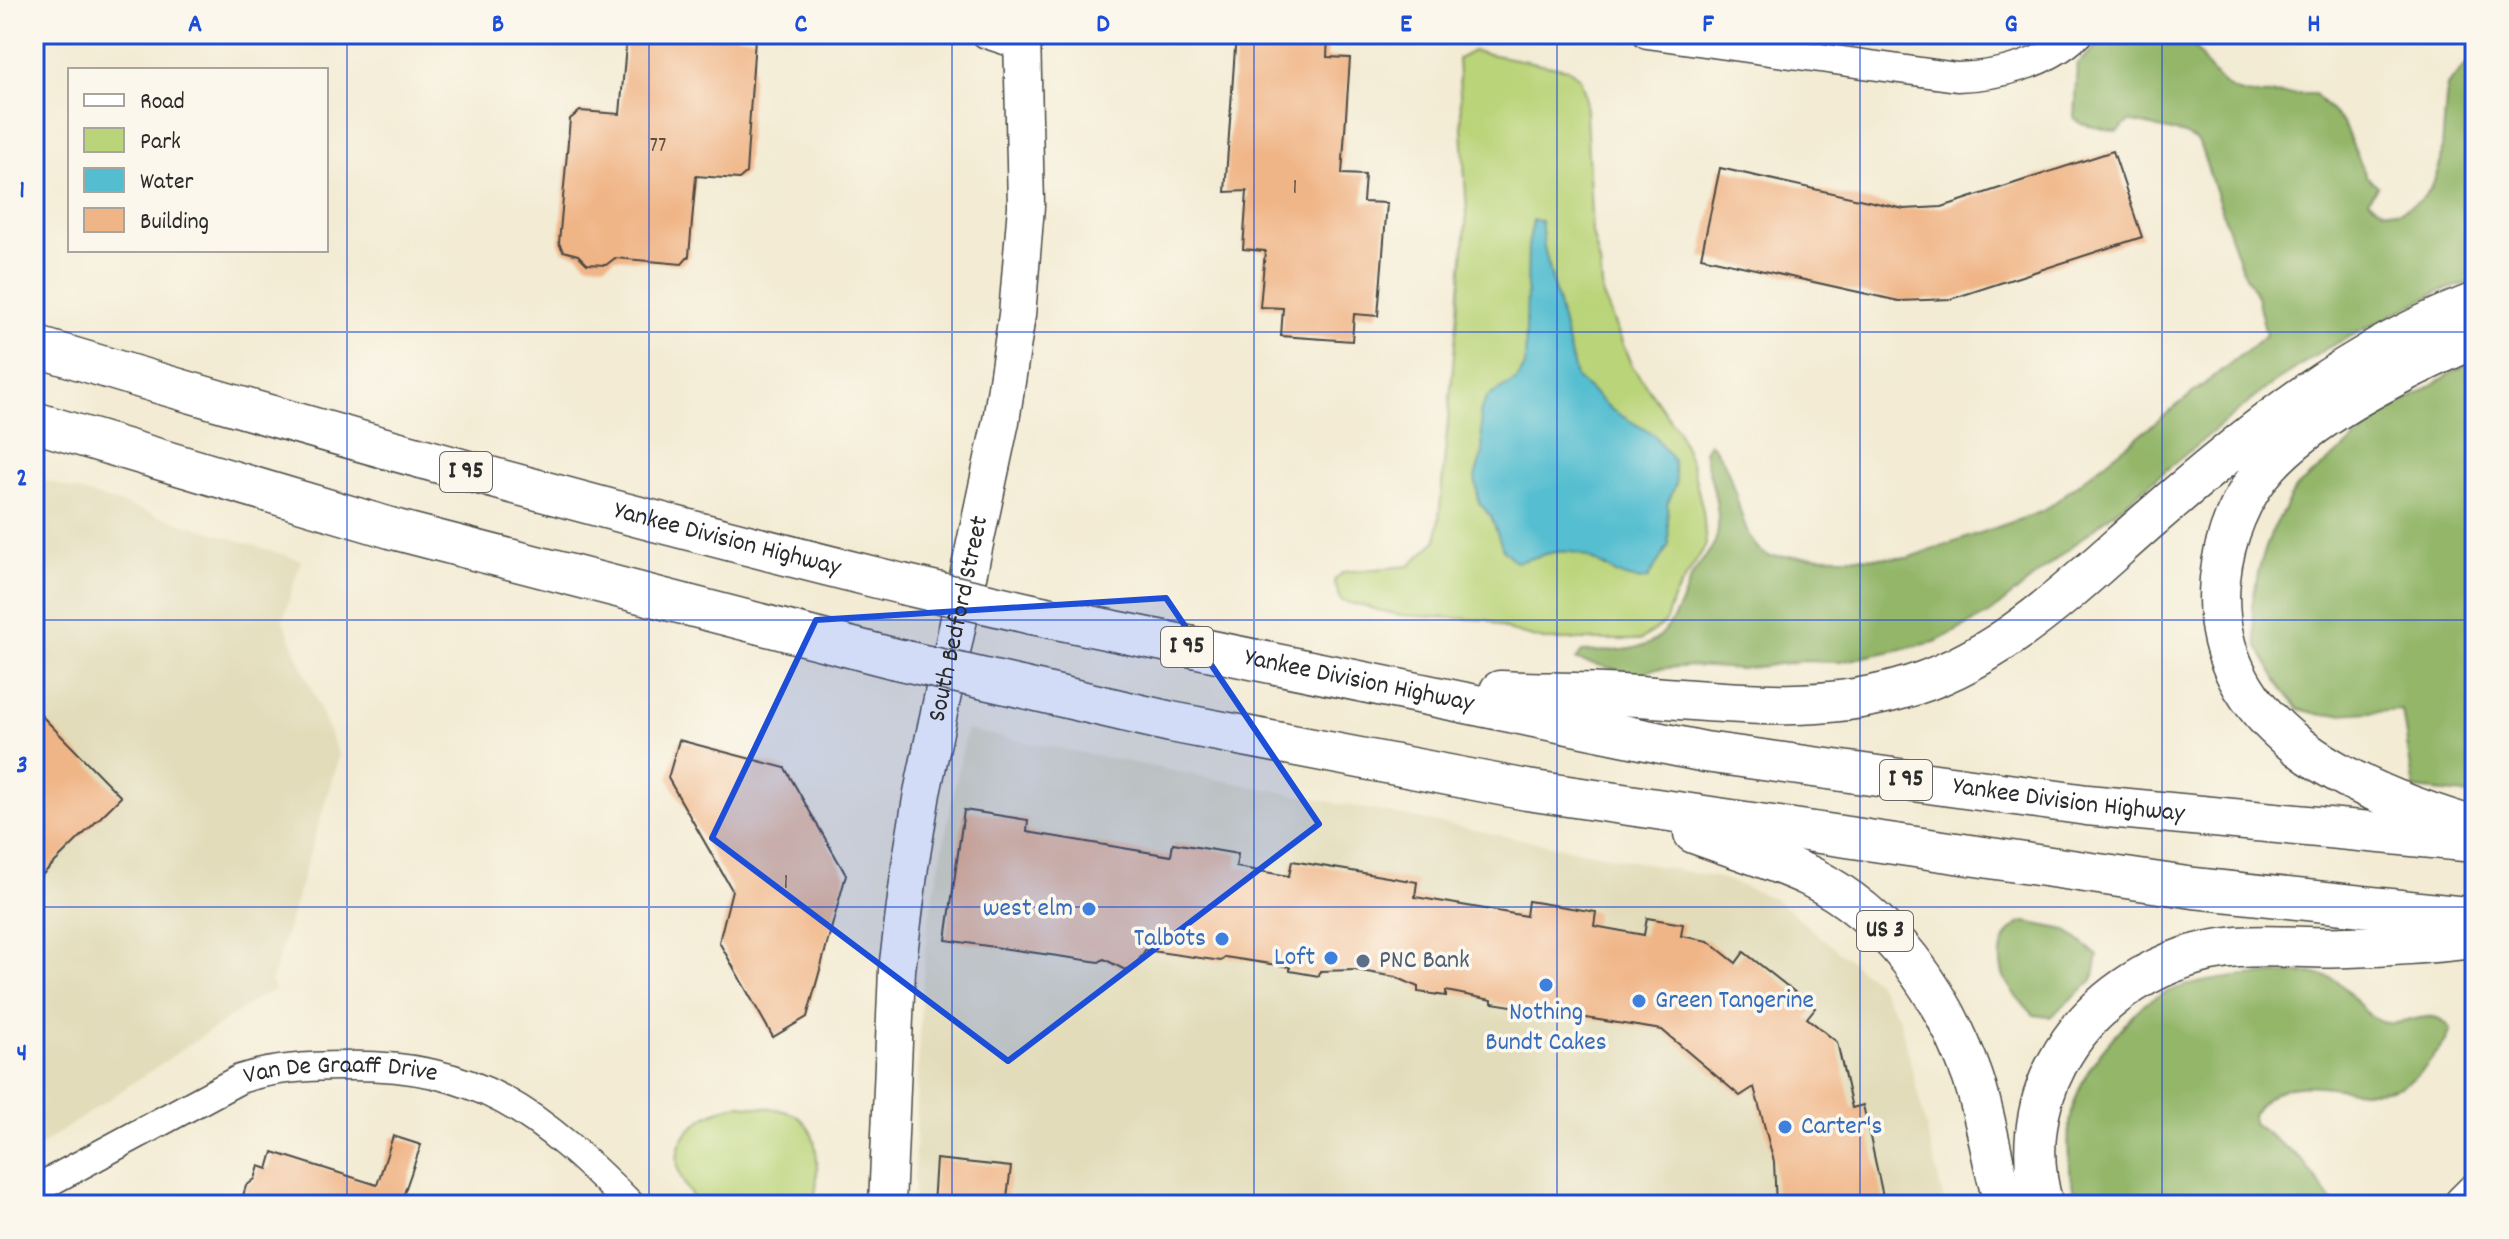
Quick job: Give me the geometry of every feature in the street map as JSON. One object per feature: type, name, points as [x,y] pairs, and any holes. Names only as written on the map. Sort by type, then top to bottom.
[{"type":"highway","points":[[1342,678],[1508,691],[1809,705],[1915,685],[1972,661],[2023,627],[2214,465],[2312,387],[2388,342],[2475,303]]},
{"type":"highway","points":[[2475,338],[2361,396],[2270,464],[2248,493],[2229,535],[2221,568],[2218,606],[2226,646],[2239,677],[2269,720],[2297,747],[2322,766],[2378,795],[2475,828]]},
{"type":"highway","name":"Yankee Division Highway","points":[[34,346],[310,430],[611,512],[902,584],[1032,614],[1705,752],[2087,805],[2475,842]]},
{"type":"highway","points":[[34,422],[397,530],[892,658],[1171,722],[1612,803],[2194,888],[2475,918]]},
{"type":"highway","name":"US 3","points":[[1612,803],[1811,877],[1884,929],[1924,978],[1953,1028],[1978,1095],[2005,1205]]},
{"type":"highway","points":[[2043,1205],[2037,1181],[2036,1139],[2043,1098],[2052,1074],[2070,1042],[2094,1013],[2137,980],[2190,957],[2238,947],[2346,947],[2475,938]]},
{"type":"highway","points":[[2467,1205],[2475,1195]]},
{"type":"main road","name":"South Bedford Street","points":[[887,1205],[897,970],[910,866],[922,793],[1001,421],[1017,315],[1026,206],[1023,40]]},
{"type":"street","points":[[986,34],[1023,40]]},
{"type":"street","points":[[1647,34],[1957,77],[1994,73],[2025,65],[2058,50],[2078,34]]},
{"type":"street","name":"Van De Graaff Drive","points":[[34,1190],[240,1079],[269,1071],[371,1065],[446,1076],[523,1110],[564,1139],[631,1205]]},
{"type":"highlighted area","points":[[1166,598],[1319,824],[1008,1061],[712,838],[816,620]]},
{"type":"shaded area","points":[[34,477],[301,560],[283,620],[339,756],[271,982],[275,990],[261,996],[34,1150]]},
{"type":"shaded area","points":[[966,730],[1724,879],[1775,899],[1877,983],[1900,1020],[1945,1205],[913,1205],[927,929]]},
{"type":"green space","points":[[2110,34],[2186,34],[2215,75],[2238,92],[2251,95],[2315,94],[2343,123],[2366,176],[2378,186],[2368,200],[2383,210],[2399,212],[2421,200],[2432,187],[2441,161],[2447,86],[2463,67],[2475,61],[2475,281],[2438,292],[2327,348],[2268,387],[1989,614],[1935,642],[1840,662],[1803,661],[1741,669],[1692,666],[1654,669],[1640,675],[1576,660],[1582,652],[1642,646],[1664,632],[1673,619],[1691,578],[1715,542],[1718,532],[1717,509],[1704,451],[1709,443],[1727,469],[1749,536],[1769,556],[1908,558],[2044,511],[2266,335],[2257,297],[2240,264],[2199,143],[2185,134],[2129,121],[2117,132],[2081,124],[2074,118],[2077,64]]},
{"type":"green space","points":[[1473,51],[1568,69],[1580,78],[1585,95],[1592,233],[1600,263],[1603,296],[1631,364],[1678,431],[1692,465],[1703,511],[1706,545],[1673,599],[1665,623],[1640,640],[1544,640],[1510,631],[1488,620],[1399,615],[1341,601],[1334,581],[1343,572],[1409,566],[1437,540],[1467,214],[1458,59]]},
{"type":"green space","points":[[2475,359],[2475,795],[2414,789],[2402,710],[2322,715],[2299,709],[2282,689],[2257,645],[2252,606],[2259,568],[2271,533],[2295,489],[2391,410]]},
{"type":"green space","points":[[2025,922],[2066,930],[2098,956],[2093,980],[2050,1017],[2034,1015],[2012,991],[2003,974],[2001,958],[2004,943],[2011,930]]},
{"type":"green space","points":[[2311,973],[2335,980],[2369,1014],[2382,1022],[2428,1017],[2444,1021],[2451,1029],[2442,1046],[2411,1080],[2388,1090],[2293,1087],[2272,1095],[2253,1114],[2253,1123],[2302,1160],[2335,1205],[2077,1205],[2069,1156],[2072,1111],[2089,1070],[2135,1013],[2154,998],[2189,985],[2230,978]]},
{"type":"green space","points":[[740,1105],[771,1108],[795,1115],[811,1131],[817,1162],[816,1189],[811,1205],[698,1205],[679,1171],[681,1143],[706,1117]]},
{"type":"water","points":[[1533,220],[1541,221],[1544,247],[1576,377],[1612,410],[1654,435],[1673,460],[1676,483],[1667,505],[1669,545],[1647,579],[1617,574],[1581,555],[1564,551],[1516,562],[1503,550],[1491,516],[1479,503],[1475,477],[1483,452],[1480,413],[1487,397],[1517,380],[1525,366],[1528,246]]},
{"type":"building","points":[[627,34],[728,34],[755,38],[746,173],[739,179],[696,176],[689,256],[682,264],[615,258],[606,265],[587,264],[578,255],[563,251],[559,243],[570,119],[580,111],[620,114]]},
{"type":"building","points":[[1236,34],[1328,34],[1327,57],[1350,58],[1342,174],[1365,175],[1363,202],[1387,203],[1378,316],[1354,314],[1352,341],[1281,336],[1283,308],[1260,307],[1265,251],[1243,249],[1247,191],[1225,192]]},
{"type":"building","points":[[2113,151],[2142,237],[1951,299],[1899,301],[1701,257],[1720,168],[1904,209],[1942,207]]},
{"type":"building","points":[[34,708],[121,797],[34,883]]},
{"type":"building","points":[[679,740],[785,768],[846,875],[807,1017],[773,1037],[719,942],[732,890],[668,778]]},
{"type":"building","points":[[964,810],[1028,820],[1027,832],[1171,856],[1173,843],[1238,854],[1236,867],[1289,876],[1292,861],[1417,882],[1415,897],[1526,916],[1528,901],[1596,912],[1594,926],[1644,935],[1647,918],[1683,924],[1681,936],[1708,941],[1736,963],[1744,952],[1815,1008],[1807,1018],[1837,1042],[1852,1108],[1863,1105],[1884,1201],[1866,1205],[1776,1205],[1774,1162],[1754,1087],[1740,1096],[1662,1030],[1492,1003],[1492,1000],[1446,991],[1446,996],[1418,992],[1418,987],[1396,977],[1355,970],[1320,971],[1319,976],[1290,971],[1290,967],[1225,957],[1221,961],[1145,950],[1136,965],[1125,970],[1104,959],[1099,962],[946,940]]},
{"type":"building","points":[[393,1136],[421,1145],[400,1205],[240,1205],[246,1186],[255,1179],[259,1166],[268,1169],[273,1152],[377,1185]]},
{"type":"building","points":[[936,1159],[1011,1167],[1006,1205],[933,1205]]},
{"type":"place","name":"west elm","points":[[1089,909]]},
{"type":"place","name":"Talbots","points":[[1222,939]]},
{"type":"place","name":"Loft","points":[[1331,958]]},
{"type":"place","name":"PNC Bank","points":[[1363,961]]},
{"type":"place","name":"Nothing Bundt Cakes","points":[[1546,985]]},
{"type":"place","name":"Green Tangerine","points":[[1639,1001]]},
{"type":"place","name":"Carter's","points":[[1785,1127]]}]
